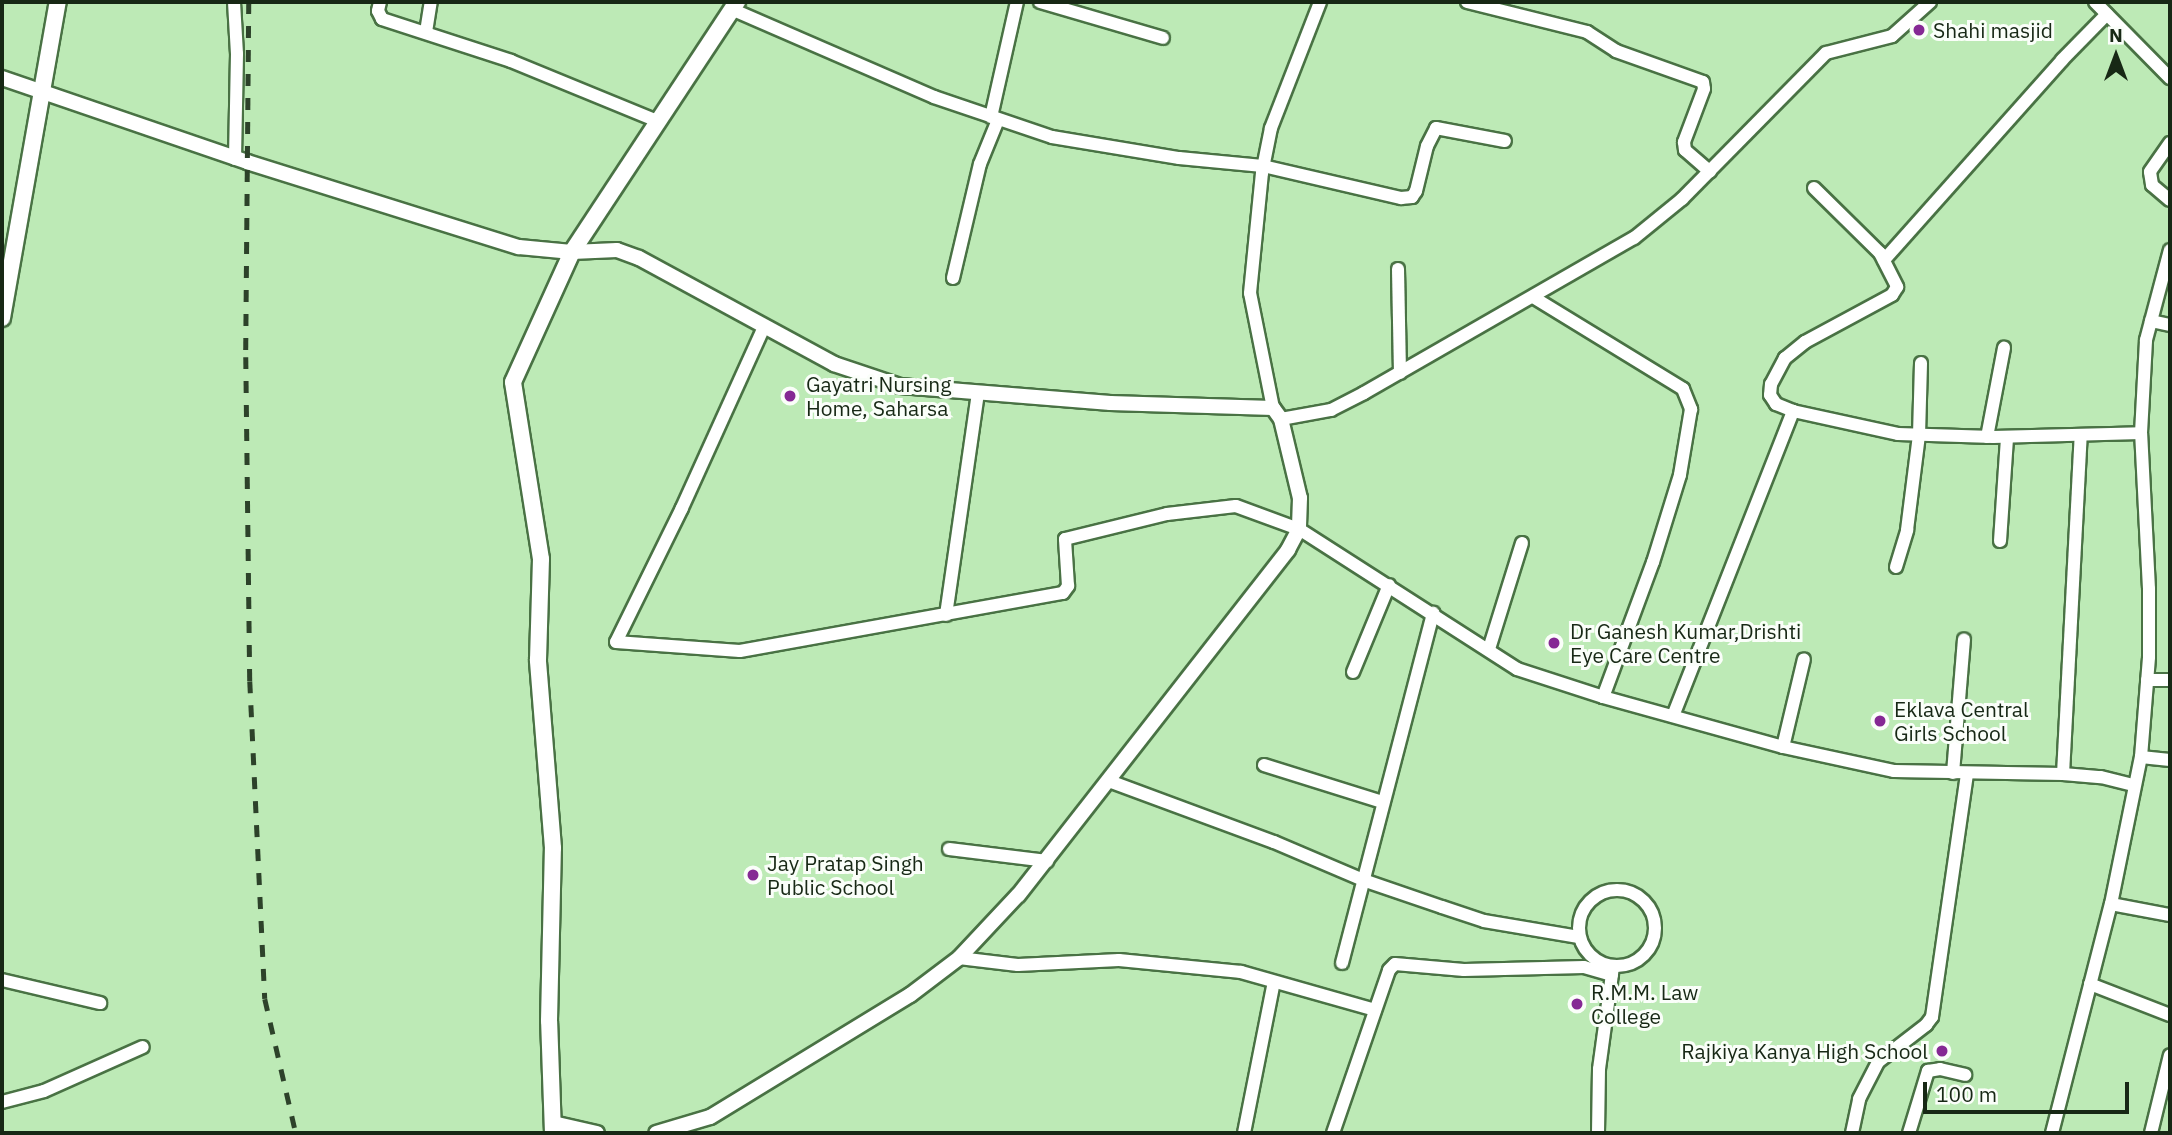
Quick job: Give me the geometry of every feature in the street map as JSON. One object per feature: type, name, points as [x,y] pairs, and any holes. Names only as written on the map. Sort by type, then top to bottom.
[{"type":"main road","points":[[2,318],[58,2]]},
{"type":"main road","points":[[553,1128],[549,1021],[553,848],[538,660],[541,559],[513,382],[572,252],[734,6]]},
{"type":"street","points":[[234,2],[237,54],[235,159]]},
{"type":"street","points":[[380,2],[378,11],[382,19],[511,61],[657,121]]},
{"type":"street","points":[[426,32],[431,2]]},
{"type":"street","points":[[953,278],[980,164],[994,118],[1017,2]]},
{"type":"street","points":[[1040,2],[1163,38]]},
{"type":"street","points":[[656,1133],[710,1116],[910,995],[959,958],[1047,861],[1288,550],[1299,529],[1300,498],[1296,471],[1277,413],[1250,293],[1263,166],[1271,128],[1320,2]]},
{"type":"street","points":[[1467,2],[1587,32],[1616,51],[1703,82],[1704,89],[1684,142],[1685,150],[1710,172]]},
{"type":"street","points":[[2,78],[235,159],[519,247],[572,252],[617,250],[639,258],[834,364],[900,386],[1277,413],[1331,410],[1634,238],[1710,172],[1826,53],[1892,36],[1930,2]]},
{"type":"street","points":[[2095,2],[2170,78]]},
{"type":"street","points":[[734,6],[934,97],[1052,137],[1101,146],[1263,166],[1401,198],[1412,197],[1432,132],[1436,128],[1505,141]]},
{"type":"street","points":[[1884,260],[2062,60],[2108,14]]},
{"type":"street","points":[[2170,143],[2150,172],[2152,185],[2170,200]]},
{"type":"street","points":[[1814,188],[1884,260],[1897,287],[1896,292],[1805,342],[1785,358],[1775,372],[1770,395],[1776,404],[1793,411],[1919,435],[2007,437],[2141,433]]},
{"type":"street","points":[[2052,1133],[2111,904],[2132,785],[2140,757],[2147,680],[2149,589],[2141,433],[2146,340],[2170,250]]},
{"type":"street","points":[[1398,269],[1400,373]]},
{"type":"street","points":[[1533,297],[1683,389],[1692,409],[1680,475],[1653,562],[1603,697]]},
{"type":"street","points":[[2151,321],[2170,325]]},
{"type":"street","points":[[764,327],[682,508],[615,642],[740,651],[1063,593],[1068,586],[1064,544],[1068,538],[1167,514],[1228,506],[1251,509],[1299,529],[1517,669],[1603,697],[1783,747],[1894,771],[2063,774],[2101,777],[2132,785]]},
{"type":"street","points":[[1987,437],[2004,348]]},
{"type":"street","points":[[1896,567],[1907,530],[1919,435],[1921,363]]},
{"type":"street","points":[[946,615],[954,544],[978,392]]},
{"type":"street","points":[[1673,716],[1793,411]]},
{"type":"street","points":[[2063,774],[2081,435]]},
{"type":"street","points":[[2000,541],[2007,437]]},
{"type":"street","points":[[1489,649],[1522,543]]},
{"type":"street","points":[[1353,672],[1389,585]]},
{"type":"street","points":[[1342,963],[1433,613]]},
{"type":"street","points":[[1954,773],[1964,639]]},
{"type":"street","points":[[1783,747],[1804,659]]},
{"type":"street","points":[[2147,680],[2170,680]]},
{"type":"street","points":[[2140,757],[2170,760]]},
{"type":"street","points":[[1264,765],[1382,802]]},
{"type":"street","points":[[1852,1133],[1859,1099],[1878,1062],[1926,1026],[1932,1017],[1967,774]]},
{"type":"street","points":[[1109,781],[1262,838],[1363,880],[1484,921],[1579,937]]},
{"type":"street","points":[[949,849],[1047,861]]},
{"type":"street","points":[[1333,1133],[1389,970],[1395,964],[1464,970],[1584,967],[1612,971],[1635,962],[1651,946],[1655,922],[1642,900],[1618,890],[1593,898],[1579,919],[1579,937],[1589,956],[1612,971]]},
{"type":"street","points":[[2111,904],[2170,915]]},
{"type":"street","points":[[959,958],[1018,965],[1119,960],[1241,972],[1375,1010]]},
{"type":"street","points":[[1598,1133],[1599,1069],[1612,971]]},
{"type":"street","points":[[2,980],[100,1003]]},
{"type":"street","points":[[1244,1133],[1274,982]]},
{"type":"street","points":[[2090,984],[2170,1015]]},
{"type":"street","points":[[2,1102],[44,1091],[143,1047]]},
{"type":"street","points":[[2151,1133],[2170,1055]]},
{"type":"street","points":[[1909,1133],[1928,1071],[1940,1069],[1965,1075]]},
{"type":"street","points":[[553,1128],[597,1133]]},
{"type":"railway","points":[[249,2],[246,357],[250,681],[265,999],[296,1133]]},
{"type":"place","name":"Shahi masjid","points":[[1919,30]]},
{"type":"place","name":"Gayatri Nursing Home, Saharsa","points":[[790,396]]},
{"type":"place","name":"Dr Ganesh Kumar,Drishti Eye Care Centre","points":[[1554,643]]},
{"type":"place","name":"Eklava Central Girls School","points":[[1880,721]]},
{"type":"place","name":"Jay Pratap Singh Public School","points":[[753,875]]},
{"type":"place","name":"R.M.M. Law College","points":[[1577,1004]]},
{"type":"place","name":"Rajkiya Kanya High School","points":[[1942,1051]]}]
